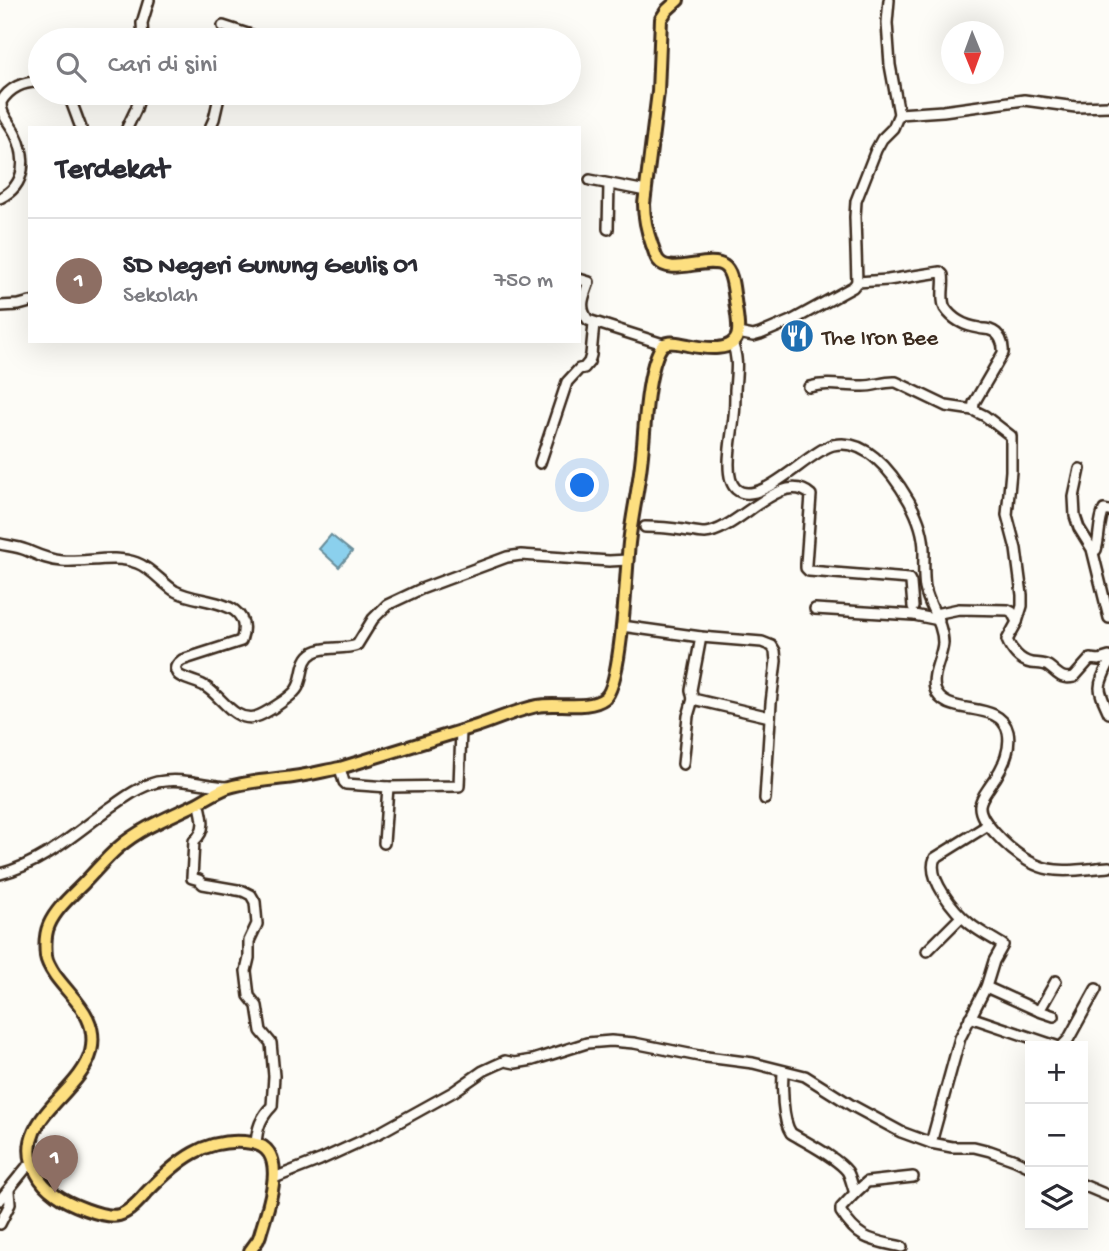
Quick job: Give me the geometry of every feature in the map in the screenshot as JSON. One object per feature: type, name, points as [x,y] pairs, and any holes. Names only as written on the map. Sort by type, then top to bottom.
[{"type":"main road","points":[[250,1251],[260,1236],[274,1178],[271,1156],[256,1144],[223,1142],[199,1150],[168,1171],[131,1208],[114,1216],[99,1214],[57,1196],[41,1180],[33,1164],[31,1145],[36,1128],[84,1069],[92,1044],[86,1012],[62,984],[47,959],[45,941],[49,925],[58,911],[121,845],[153,825],[228,787],[340,768],[537,706],[589,704],[609,694],[622,626],[651,379],[658,352],[663,344],[670,342],[717,348],[735,338],[733,287],[727,268],[715,263],[664,265],[658,261],[644,219],[658,92],[661,19],[678,0]]},
{"type":"street","points":[[142,28],[149,0]]},
{"type":"street","points":[[888,0],[890,65],[899,114],[893,128],[876,150],[856,201],[857,282],[853,287],[779,327],[753,337],[735,338],[737,363],[729,474],[736,489],[752,493],[762,491],[805,460],[831,446],[854,446],[879,460],[896,480],[919,519],[924,549],[925,587],[943,641],[935,673],[934,686],[937,694],[953,706],[996,716],[1007,730],[1008,749],[1005,760],[982,799],[979,806],[981,813],[999,838],[1023,858],[1045,868],[1062,870],[1109,867]]},
{"type":"street","points":[[223,26],[229,28]]},
{"type":"street","points":[[0,198],[14,188],[22,164],[18,141],[2,112],[1,102],[9,92],[28,82]]},
{"type":"street","points":[[899,114],[1024,100],[1076,107],[1109,106]]},
{"type":"street","points":[[72,105],[80,126]]},
{"type":"street","points":[[128,126],[137,105]]},
{"type":"street","points":[[211,126],[217,105]]},
{"type":"street","points":[[590,180],[646,191]]},
{"type":"street","points":[[608,229],[610,184]]},
{"type":"street","points":[[857,282],[888,280],[935,271],[942,273],[943,302],[948,312],[964,324],[993,331],[1004,346],[1003,353],[974,403],[973,410]]},
{"type":"street","points":[[581,280],[589,282],[582,306],[588,320],[663,344]]},
{"type":"street","points":[[0,306],[28,303]]},
{"type":"street","points":[[540,463],[568,382],[589,362],[594,323]]},
{"type":"street","points":[[808,387],[896,382],[946,406],[973,410],[1011,436],[1012,471],[1007,515],[1016,549],[1022,606],[1007,640],[1023,660],[1046,665],[1055,674],[1063,677],[1074,677],[1090,659],[1109,657]]},
{"type":"street","points":[[1080,470],[1074,497],[1075,516],[1093,551],[1109,618]]},
{"type":"street","points":[[645,527],[706,533],[725,526],[776,493],[797,488],[811,495],[806,568],[809,571],[909,579],[913,607]]},
{"type":"street","points":[[752,493],[752,499],[757,506]]},
{"type":"street","points":[[1093,551],[1098,543],[1101,516],[1104,510],[1109,511]]},
{"type":"street","points":[[0,544],[52,560],[79,562],[121,559],[138,563],[186,597],[218,603],[234,610],[243,625],[241,641],[182,660],[177,664],[176,670],[181,677],[194,680],[208,688],[233,711],[243,716],[255,717],[297,689],[303,665],[311,654],[320,650],[357,645],[381,610],[421,589],[514,555],[628,560]]},
{"type":"street","points":[[815,609],[937,617],[959,609],[1004,610],[1012,612],[1017,622]]},
{"type":"street","points":[[622,626],[701,638],[762,642],[772,646],[776,661],[765,799]]},
{"type":"street","points":[[683,764],[688,716],[693,699],[691,690],[701,638]]},
{"type":"street","points":[[1109,663],[1099,688],[1109,713]]},
{"type":"street","points":[[693,699],[770,718]]},
{"type":"street","points":[[340,768],[346,784],[388,787],[459,786],[461,730]]},
{"type":"street","points":[[0,874],[43,857],[122,800],[154,783],[180,780],[228,787]]},
{"type":"street","points":[[384,843],[388,787]]},
{"type":"street","points":[[199,802],[203,830],[194,841],[192,878],[202,884],[243,891],[251,895],[255,902],[257,924],[249,941],[247,978],[249,996],[257,1006],[261,1031],[271,1043],[274,1076],[272,1106],[259,1124],[256,1144]]},
{"type":"street","points":[[931,1143],[960,1038],[986,987],[994,961],[1003,945],[971,926],[953,908],[939,886],[932,865],[936,858],[988,825]]},
{"type":"street","points":[[927,951],[961,917]]},
{"type":"street","points":[[1038,1011],[1056,981]]},
{"type":"street","points":[[986,987],[1054,1016]]},
{"type":"street","points":[[1067,1041],[1096,989]]},
{"type":"street","points":[[970,1017],[1041,1041]]},
{"type":"street","points":[[274,1178],[379,1133],[456,1090],[490,1067],[505,1061],[515,1063],[533,1060],[587,1043],[611,1041],[761,1064],[805,1076],[901,1132],[931,1143],[981,1148],[1025,1165]]},
{"type":"street","points":[[783,1071],[784,1108],[788,1128],[791,1133],[829,1156],[843,1168],[855,1193]]},
{"type":"street","points":[[0,1199],[26,1168],[33,1164]]},
{"type":"street","points":[[902,1247],[866,1238],[855,1231],[841,1208],[871,1181],[914,1177]]},
{"type":"street","points":[[1088,1187],[1109,1196]]},
{"type":"street","points":[[0,1224],[10,1204],[9,1191]]},
{"type":"water","points":[[331,535],[352,552],[339,567],[319,549]]},
{"type":"place","name":"The Iron Bee","points":[[797,336]]},
{"type":"place","name":"SD Negeri Gunung Geulis 01","points":[[55,1193]]}]
